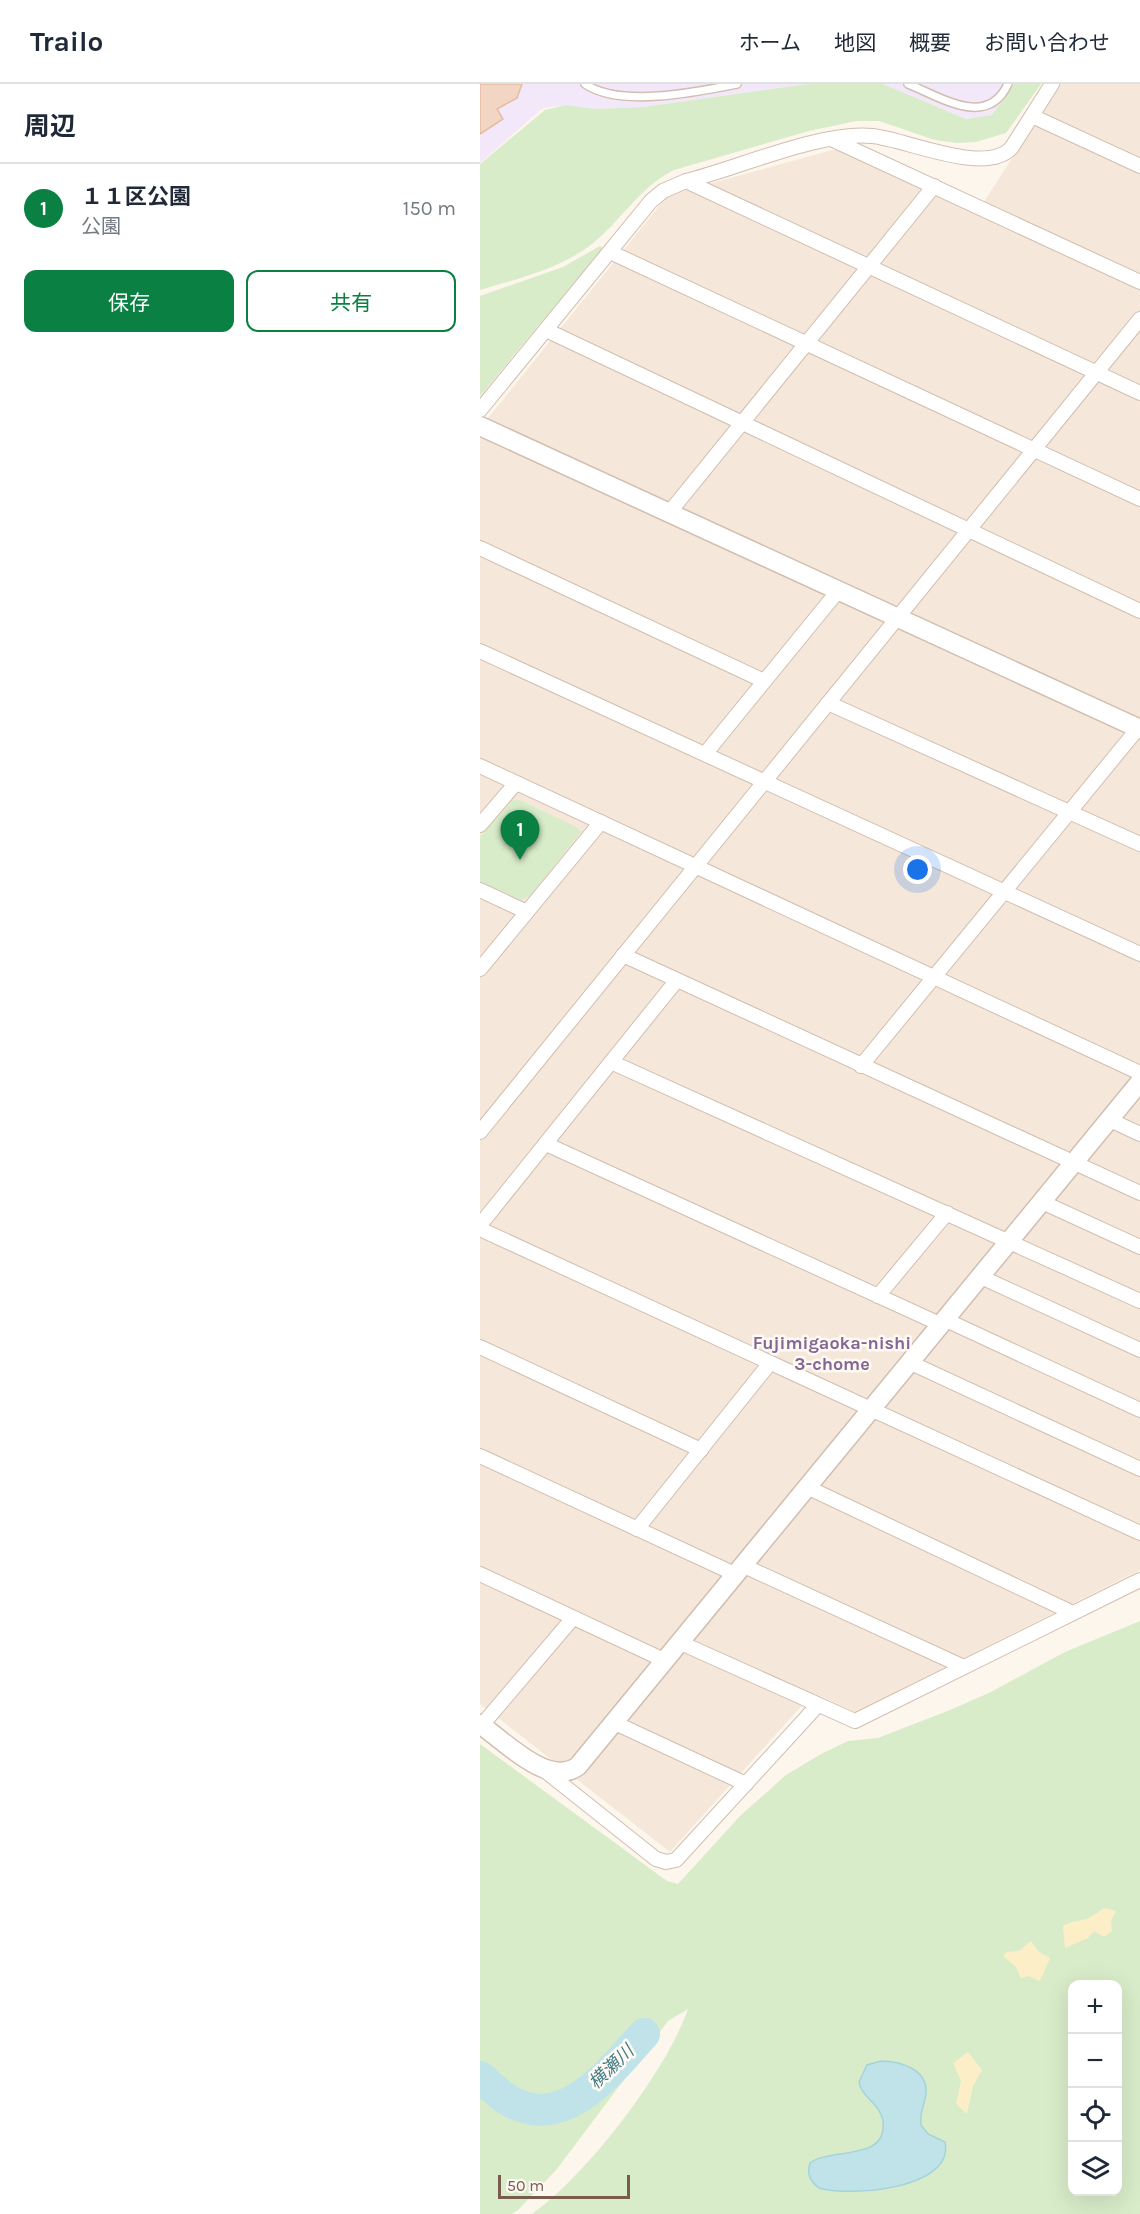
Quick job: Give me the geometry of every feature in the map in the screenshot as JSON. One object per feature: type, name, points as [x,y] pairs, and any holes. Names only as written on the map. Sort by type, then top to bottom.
[{"type":"street","points":[[480,410],[658,194],[686,181],[831,139],[852,136],[874,136],[961,157],[985,159],[1008,152],[1052,84]]},
{"type":"street","points":[[1032,116],[1140,166]]},
{"type":"street","points":[[831,139],[1140,282]]},
{"type":"street","points":[[686,181],[1140,393]]},
{"type":"street","points":[[669,513],[934,186]]},
{"type":"street","points":[[610,252],[1140,499]]},
{"type":"street","points":[[480,1132],[486,1116],[623,956],[1140,319]]},
{"type":"street","points":[[546,330],[1140,611]]},
{"type":"street","points":[[480,426],[1139,728],[861,1066]]},
{"type":"street","points":[[480,548],[764,681]]},
{"type":"street","points":[[705,754],[838,591]]},
{"type":"street","points":[[480,651],[1140,954]]},
{"type":"street","points":[[828,703],[1140,844]]},
{"type":"street","points":[[480,766],[1140,1073]]},
{"type":"street","points":[[480,825],[516,783]]},
{"type":"street","points":[[480,969],[601,822]]},
{"type":"street","points":[[480,890],[527,912]]},
{"type":"street","points":[[623,956],[1140,1193]]},
{"type":"street","points":[[677,980],[480,1227],[1140,1533]]},
{"type":"street","points":[[611,1062],[1140,1301]]},
{"type":"street","points":[[542,1768],[556,1774],[575,1769],[809,1488],[1140,1082]]},
{"type":"street","points":[[1110,1119],[1140,1134]]},
{"type":"street","points":[[546,1144],[878,1296],[944,1322],[1140,1410]]},
{"type":"street","points":[[1042,1202],[1140,1247]]},
{"type":"street","points":[[878,1296],[947,1213]]},
{"type":"street","points":[[981,1277],[1140,1350]]},
{"type":"street","points":[[480,1347],[700,1450]]},
{"type":"street","points":[[638,1529],[770,1363]]},
{"type":"street","points":[[911,1363],[1140,1469]]},
{"type":"street","points":[[480,1456],[638,1529],[741,1570],[964,1667]]},
{"type":"street","points":[[809,1488],[1073,1613]]},
{"type":"street","points":[[480,1574],[666,1661]]},
{"type":"street","points":[[681,1643],[817,1706],[855,1721],[1140,1580]]},
{"type":"street","points":[[573,1618],[481,1724],[542,1768],[656,1859],[666,1862],[676,1860],[817,1706]]},
{"type":"street","points":[[615,1723],[746,1784]]},
{"type":"lane","points":[[585,84],[600,92],[657,96],[737,84]]},
{"type":"lane","points":[[908,84],[976,109],[991,105],[1000,98],[1008,84]]},
{"type":"shaded area","points":[[480,84],[807,84],[643,107],[595,109],[566,105],[543,108],[480,163]]},
{"type":"shaded area","points":[[883,84],[1014,84],[992,115],[966,119]]},
{"type":"shaded area","points":[[1060,84],[1140,84],[1140,1570],[856,1712],[813,1693],[670,1852],[480,1704],[480,428],[668,195],[836,149],[976,214]]},
{"type":"green space","points":[[807,84],[883,84],[966,119],[992,115],[1014,84],[1041,84],[1006,133],[976,142],[957,143],[935,140],[879,121],[856,121],[809,131],[674,170],[650,186],[599,238],[576,255],[536,273],[480,290],[480,164],[545,110],[566,105],[595,109],[643,107]]},
{"type":"green space","points":[[600,246],[603,248],[480,396],[480,296],[563,267]]},
{"type":"green space","points":[[513,800],[520,800],[578,828],[581,832],[530,896],[522,900],[480,882],[480,837]]},
{"type":"green space","points":[[1140,1621],[1140,2214],[532,2214],[554,2197],[600,2149],[662,2062],[688,2009],[668,2021],[557,2169],[518,2210],[512,2214],[480,2214],[480,1744],[667,1881],[678,1884],[740,1816],[786,1775],[848,1741],[878,1738],[989,1693],[1065,1652]]},
{"type":"sand","points":[[1104,1908],[1116,1911],[1111,1921],[1112,1931],[1104,1937],[1094,1931],[1088,1938],[1065,1948],[1063,1926],[1093,1916]]},
{"type":"sand","points":[[1031,1941],[1038,1951],[1050,1958],[1040,1981],[1029,1976],[1021,1978],[1016,1967],[1003,1956],[1007,1952],[1019,1951]]},
{"type":"sand","points":[[968,2052],[982,2070],[973,2086],[967,2114],[956,2104],[961,2081],[953,2063]]},
{"type":"water","points":[[881,2061],[904,2065],[917,2072],[922,2078],[926,2093],[921,2125],[928,2134],[945,2142],[944,2158],[934,2171],[917,2180],[897,2186],[852,2191],[819,2188],[810,2177],[810,2163],[819,2158],[868,2148],[877,2143],[882,2134],[881,2115],[863,2092],[859,2082],[867,2065]]},
{"type":"building","points":[[480,84],[522,84],[517,98],[497,109],[503,119],[480,134]]},
{"type":"waterway","name":"横瀬川","points":[[480,2077],[508,2100],[529,2108],[549,2109],[567,2104],[585,2093],[601,2080],[644,2034]]},
{"type":"place","name":"１１区公園","points":[[520,860]]},
{"type":"district","name":"Fujimigaoka-nishi 3-chome","points":[[832,1353]]}]
